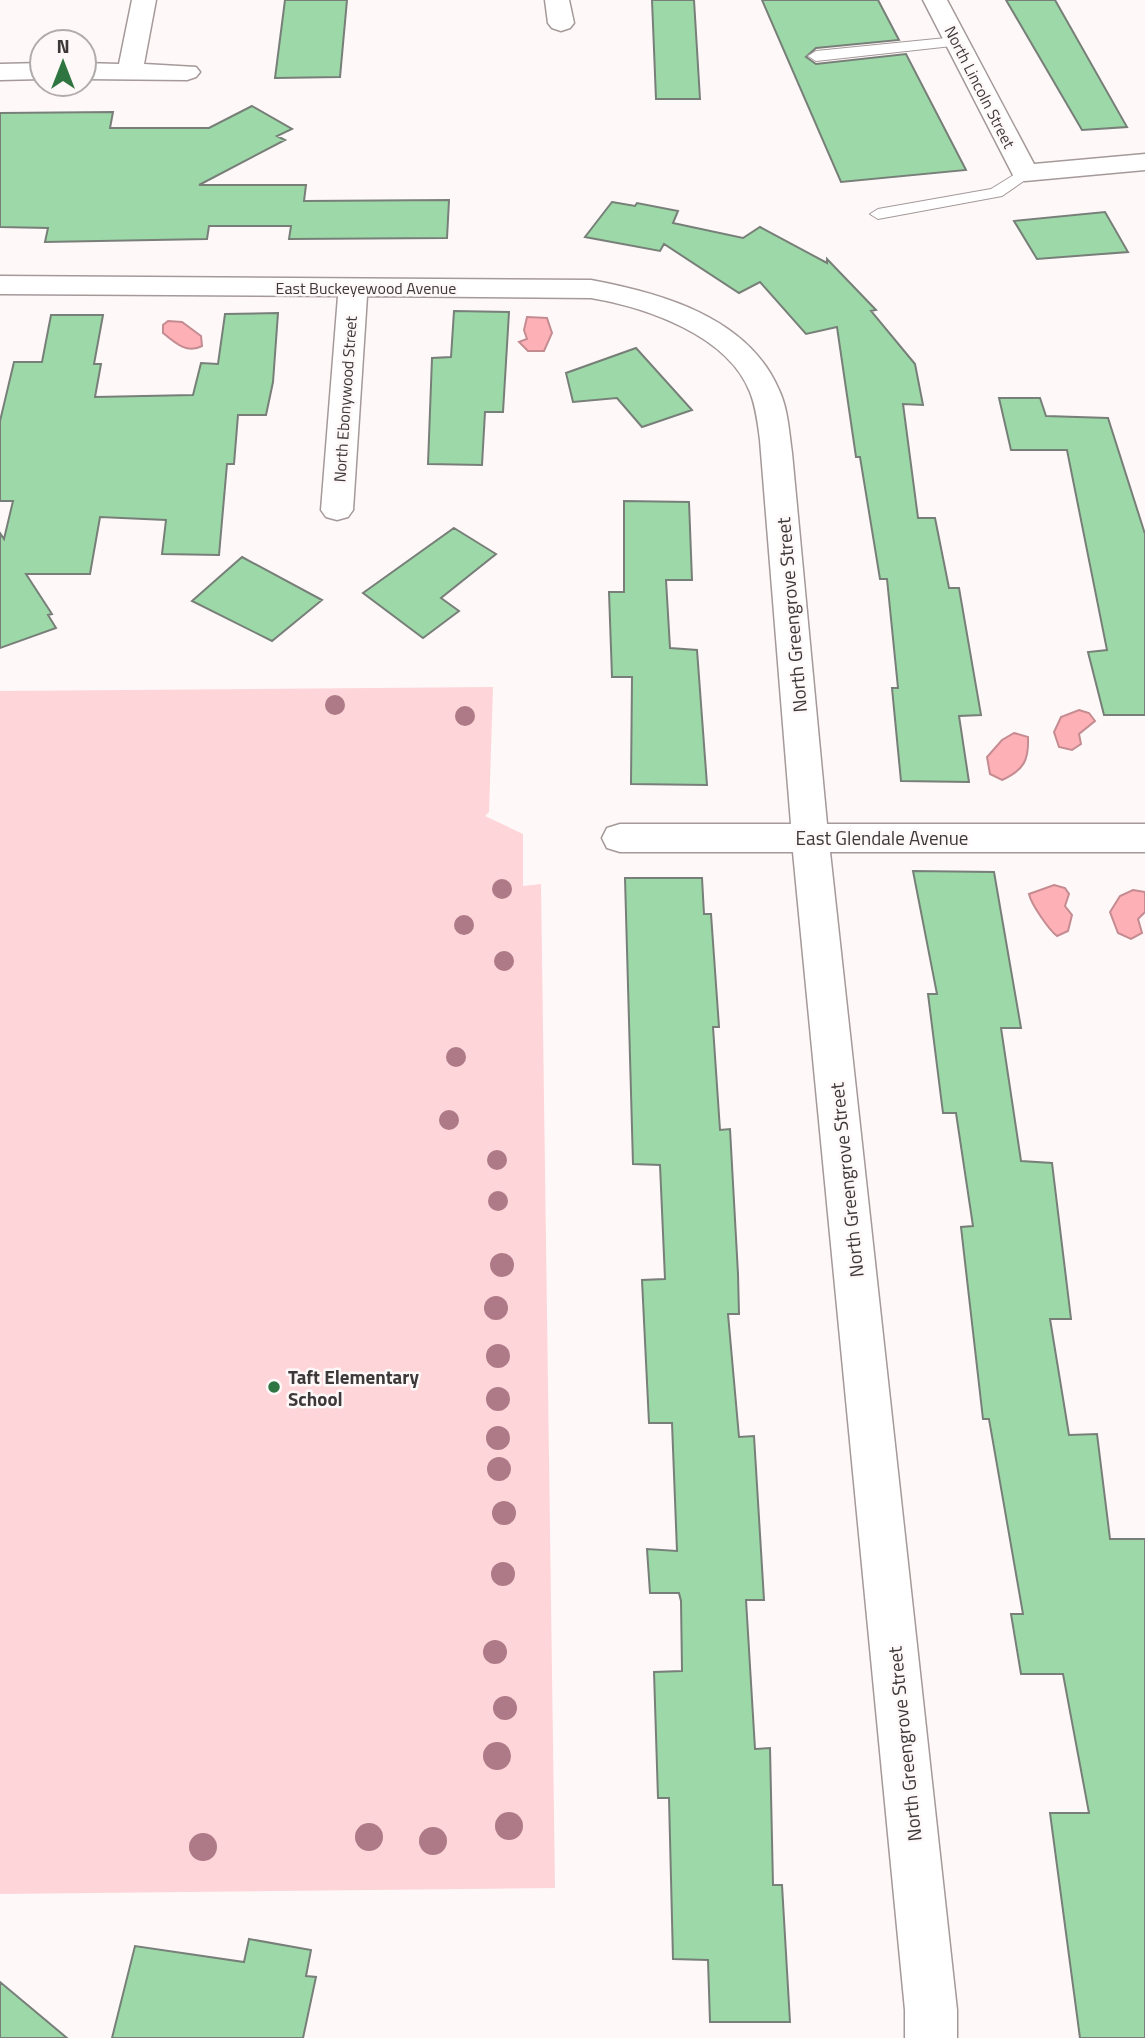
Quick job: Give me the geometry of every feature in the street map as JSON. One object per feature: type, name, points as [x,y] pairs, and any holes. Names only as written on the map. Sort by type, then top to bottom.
[{"type":"street","points":[[130,71],[144,0]]},
{"type":"street","name":"North Lincoln Street","points":[[935,0],[1025,173]]},
{"type":"street","points":[[0,72],[28,71]]},
{"type":"street","points":[[98,71],[187,72]]},
{"type":"street","points":[[1025,173],[1145,162]]},
{"type":"street","name":"East Buckeyewood Avenue","points":[[0,285],[591,289],[630,295],[670,308],[721,337]]},
{"type":"street","name":"North Ebonywood Street","points":[[337,510],[353,288]]},
{"type":"street","name":"North Greengrove Street","points":[[721,337],[762,385],[772,424],[810,837],[931,2010],[931,2038]]},
{"type":"street","name":"East Glendale Avenue","points":[[620,838],[1145,838]]},
{"type":"lane","points":[[816,56],[957,42]]},
{"type":"lane","points":[[878,214],[996,193],[1025,173]]},
{"type":"shaded area","points":[[527,317],[547,318],[552,333],[544,351],[528,351],[519,342],[527,339],[524,330]]},
{"type":"shaded area","points":[[168,321],[182,322],[201,336],[202,346],[186,348],[172,340],[163,333],[163,325]]},
{"type":"shaded area","name":"Taft Elementary School","points":[[493,687],[489,812],[485,816],[523,834],[523,886],[541,884],[555,1888],[0,1894],[0,691]]},
{"type":"shaded area","points":[[1079,710],[1089,713],[1095,721],[1079,734],[1081,744],[1072,750],[1059,747],[1054,732],[1061,717]]},
{"type":"shaded area","points":[[1014,733],[1028,737],[1026,758],[1020,768],[1002,780],[990,774],[987,757],[1002,740]]},
{"type":"shaded area","points":[[1054,885],[1065,888],[1069,894],[1065,906],[1072,915],[1068,931],[1057,936],[1033,904],[1029,894]]},
{"type":"shaded area","points":[[1133,890],[1145,892],[1145,912],[1138,919],[1142,933],[1131,939],[1118,933],[1110,912],[1120,896]]},
{"type":"building","points":[[285,0],[347,0],[340,77],[275,78]]},
{"type":"building","points":[[652,0],[694,0],[700,99],[656,99]]},
{"type":"building","points":[[762,0],[878,0],[899,40],[816,48],[806,57],[816,64],[906,54],[966,170],[841,182]]},
{"type":"building","points":[[1006,0],[1055,0],[1127,127],[1082,130]]},
{"type":"building","points":[[252,106],[292,129],[277,136],[285,140],[199,185],[306,185],[304,201],[449,200],[447,238],[289,239],[291,226],[209,226],[207,239],[45,242],[48,228],[0,227],[0,113],[113,112],[110,128],[209,128]]},
{"type":"building","points":[[612,202],[635,206],[637,203],[678,211],[673,223],[743,238],[760,227],[827,263],[827,259],[876,310],[871,311],[915,364],[923,405],[903,404],[918,518],[935,518],[949,588],[959,588],[981,715],[959,716],[969,782],[901,781],[892,688],[898,688],[887,579],[880,579],[860,457],[856,457],[837,327],[806,334],[760,282],[739,293],[664,244],[660,251],[585,237]]},
{"type":"building","points":[[1105,212],[1128,252],[1037,259],[1014,221]]},
{"type":"building","points":[[454,311],[509,312],[503,412],[485,412],[482,465],[428,464],[432,358],[451,357]]},
{"type":"building","points":[[278,313],[273,382],[266,415],[238,415],[234,464],[227,464],[219,555],[162,554],[166,520],[100,517],[90,574],[26,574],[52,614],[48,615],[56,628],[0,648],[0,533],[4,539],[13,501],[0,501],[0,421],[14,362],[42,362],[51,315],[103,315],[94,364],[101,364],[95,397],[193,395],[201,363],[218,364],[225,314]]},
{"type":"building","points":[[636,348],[692,410],[642,427],[617,398],[573,402],[566,373]]},
{"type":"building","points":[[999,398],[1040,398],[1046,416],[1108,418],[1145,534],[1145,715],[1104,715],[1088,652],[1107,650],[1067,450],[1011,450]]},
{"type":"building","points":[[624,501],[689,502],[692,580],[666,580],[670,648],[697,650],[707,785],[631,784],[632,677],[612,677],[609,592],[624,592]]},
{"type":"building","points":[[454,528],[496,554],[441,598],[459,611],[423,638],[363,593]]},
{"type":"building","points":[[242,557],[322,600],[272,641],[192,601]]},
{"type":"building","points":[[913,871],[994,872],[1021,1028],[1001,1028],[1021,1161],[1052,1163],[1071,1319],[1050,1319],[1069,1435],[1097,1434],[1110,1539],[1145,1539],[1145,2038],[1080,2038],[1050,1813],[1089,1813],[1063,1674],[1021,1674],[1011,1614],[1023,1614],[989,1419],[983,1419],[961,1227],[973,1226],[956,1113],[943,1113],[928,994],[937,994]]},
{"type":"building","points":[[625,878],[702,878],[704,914],[711,914],[719,1027],[713,1027],[720,1130],[730,1129],[738,1274],[739,1314],[728,1314],[739,1437],[754,1436],[764,1600],[746,1600],[755,1749],[770,1748],[773,1885],[782,1885],[790,2022],[710,2022],[708,1960],[673,1959],[669,1798],[658,1798],[654,1672],[682,1671],[681,1601],[679,1593],[650,1593],[647,1549],[677,1551],[672,1423],[649,1423],[642,1280],[665,1279],[660,1165],[633,1164]]},
{"type":"building","points":[[249,1939],[311,1950],[306,1976],[316,1977],[303,2038],[112,2038],[135,1946],[244,1962]]},
{"type":"building","points":[[0,1982],[67,2038],[0,2038]]},
{"type":"place","name":"Taft Elementary School","points":[[274,1387]]}]
